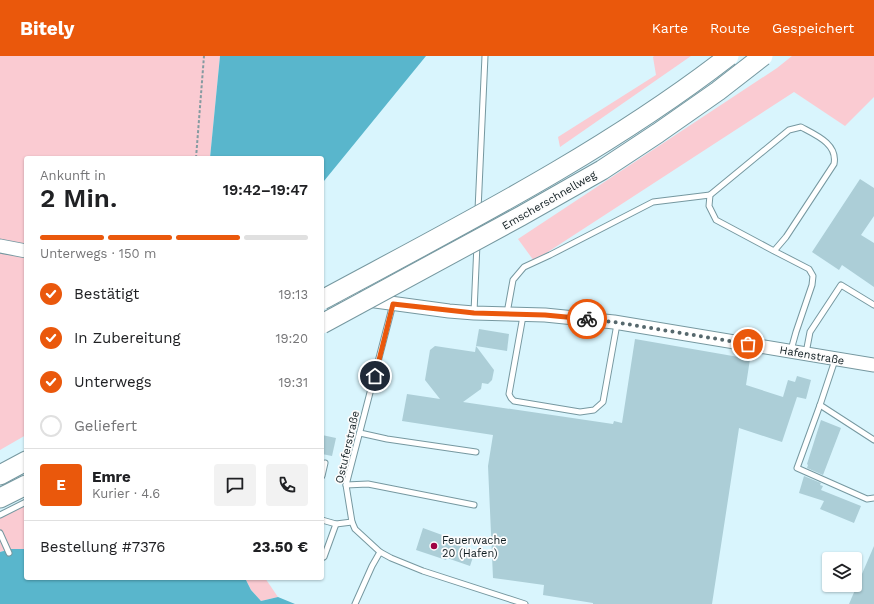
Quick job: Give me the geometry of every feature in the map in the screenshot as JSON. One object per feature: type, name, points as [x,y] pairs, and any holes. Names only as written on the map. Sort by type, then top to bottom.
[{"type":"highway","name":"Emscherschnellweg","points":[[324,299],[511,198],[588,153],[648,115],[729,56]]},
{"type":"highway","name":"Emscherschnellweg","points":[[324,323],[521,216],[602,170],[718,90],[763,56]]},
{"type":"highway","points":[[0,475],[24,462]]},
{"type":"highway","points":[[0,498],[24,486]]},
{"type":"street","points":[[0,246],[24,251]]},
{"type":"street","name":"Hafenstraße","points":[[324,294],[474,313],[545,315],[618,322],[874,365]]},
{"type":"lane","points":[[478,226],[485,56]]},
{"type":"lane","points":[[507,314],[514,280],[524,267],[653,202],[710,195],[789,130],[801,127],[824,140],[833,149],[835,159],[834,164],[786,237],[774,251]]},
{"type":"lane","points":[[710,195],[709,206],[716,220],[809,269],[813,276],[812,285],[791,351]]},
{"type":"lane","points":[[474,313],[478,234]]},
{"type":"lane","points":[[805,354],[810,332],[841,286],[874,305]]},
{"type":"lane","name":"Ostuferstraße","points":[[393,304],[346,485],[352,522],[355,529],[380,552],[391,558],[423,571],[525,604]]},
{"type":"lane","points":[[523,315],[510,394],[511,398],[514,401],[580,412],[594,410],[603,402],[618,322]]},
{"type":"lane","points":[[835,359],[797,468],[867,499],[874,498]]},
{"type":"lane","points":[[820,405],[874,440]]},
{"type":"lane","points":[[360,433],[387,439],[476,452]]},
{"type":"lane","points":[[324,467],[325,463]]},
{"type":"lane","points":[[346,485],[368,484],[474,505]]},
{"type":"lane","points":[[0,516],[24,503]]},
{"type":"lane","points":[[324,521],[336,524],[352,522]]},
{"type":"lane","points":[[324,557],[336,524]]},
{"type":"lane","points":[[0,533],[9,553]]},
{"type":"lane","points":[[355,604],[365,580],[380,552]]},
{"type":"path","points":[[196,156],[204,56]]},
{"type":"shaded area","points":[[0,56],[220,56],[210,156],[24,156],[24,436],[0,450]]},
{"type":"shaded area","points":[[654,56],[691,56],[560,147],[558,137],[656,75]]},
{"type":"shaded area","points":[[792,56],[874,56],[874,97],[845,126],[794,92],[534,261],[518,239],[777,68]]},
{"type":"shaded area","points":[[24,500],[24,549],[10,549],[0,552],[0,513]]},
{"type":"shaded area","points":[[246,580],[266,580],[278,597],[261,601],[251,590]]},
{"type":"water","points":[[220,56],[426,56],[324,181],[324,156],[210,156]]},
{"type":"water","points":[[11,549],[24,549],[24,580],[246,580],[251,590],[261,601],[278,597],[295,604],[0,604],[0,552]]},
{"type":"building","points":[[860,179],[874,188],[874,216],[861,235],[874,243],[874,287],[842,265],[839,270],[812,252]]},
{"type":"building","points":[[479,329],[509,334],[507,351],[476,346]]},
{"type":"building","points":[[635,339],[750,359],[746,385],[783,397],[788,380],[795,382],[797,376],[811,380],[806,399],[797,397],[782,442],[739,428],[712,604],[593,604],[543,595],[544,585],[493,578],[488,466],[493,435],[402,421],[407,394],[440,399],[425,380],[430,350],[435,346],[475,352],[476,346],[494,370],[492,380],[488,384],[482,383],[481,389],[463,402],[613,424],[614,421],[622,423]]},
{"type":"building","points":[[821,420],[841,428],[823,475],[807,468]]},
{"type":"building","points":[[324,435],[336,438],[332,456],[324,454]]},
{"type":"building","points":[[804,476],[821,483],[820,485],[823,486],[821,490],[861,506],[854,523],[820,509],[824,501],[799,493]]},
{"type":"building","name":"Feuerwache 20 (Hafen)","points":[[423,528],[453,539],[452,543],[475,551],[470,566],[416,550]]},
{"type":"building","points":[[874,546],[874,604],[849,604],[854,592],[862,592],[862,574]]},
{"type":"way so far","points":[[587,319],[748,344]]},
{"type":"place","name":"Feuerwache 20 (Hafen)","points":[[434,546]]},
{"type":"route","points":[[375,376],[393,304],[474,313],[545,315],[587,319]]}]
